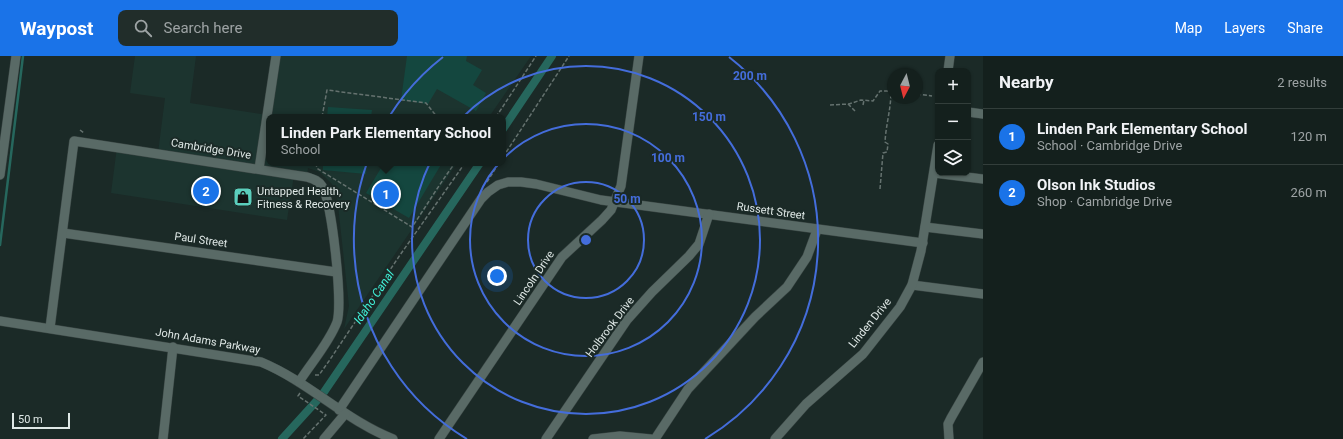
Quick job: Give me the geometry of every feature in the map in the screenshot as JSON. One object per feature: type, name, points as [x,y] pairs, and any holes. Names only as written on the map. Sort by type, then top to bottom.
[{"type":"street","points":[[0,175],[16,56]]},
{"type":"street","points":[[259,169],[273,56]]},
{"type":"street","name":"Lincoln Drive","points":[[439,439],[562,257],[602,220],[615,202],[621,186],[638,56]]},
{"type":"street","points":[[948,68],[950,56]]},
{"type":"street","points":[[971,112],[983,114]]},
{"type":"street","name":"Cambridge Drive","points":[[50,328],[74,141],[307,177],[318,180],[322,185],[328,202],[336,272],[337,321],[299,382]]},
{"type":"street","name":"Linden Drive","points":[[775,439],[806,404],[863,354],[888,324],[912,285],[923,242],[935,166]]},
{"type":"street","points":[[934,173],[983,179]]},
{"type":"street","name":"Russett Street","points":[[324,439],[342,412],[376,353],[488,192],[508,182],[521,182],[615,202],[817,230],[923,242]]},
{"type":"street","name":"Holbrook Drive","points":[[546,439],[627,320],[699,244],[708,214]]},
{"type":"street","points":[[925,227],[983,234]]},
{"type":"street","points":[[655,439],[688,389],[755,317],[786,287],[807,257],[817,230]]},
{"type":"street","name":"Paul Street","points":[[63,233],[336,272]]},
{"type":"street","points":[[912,285],[983,294]]},
{"type":"street","name":"John Adams Parkway","points":[[0,321],[261,362],[278,369],[299,382],[361,425],[393,439]]},
{"type":"street","points":[[163,439],[173,347]]},
{"type":"street","points":[[949,439],[948,424],[983,362]]},
{"type":"street","points":[[593,439],[620,436],[651,439]]},
{"type":"path","points":[[498,114],[536,56]]},
{"type":"path","points":[[506,152],[569,56]]},
{"type":"path","points":[[323,114],[327,90],[426,103],[435,114]]},
{"type":"path","points":[[830,104],[848,104],[864,100],[873,101],[880,91],[887,91]]},
{"type":"path","points":[[923,95],[932,96]]},
{"type":"path","points":[[863,105],[864,100]]},
{"type":"path","points":[[848,104],[855,111]]},
{"type":"path","points":[[880,189],[883,154],[887,152],[888,144],[884,142],[886,123],[891,104]]},
{"type":"path","points":[[317,166],[412,227],[434,193],[447,177],[447,173],[453,166]]},
{"type":"path","points":[[313,375],[319,375],[463,166]]},
{"type":"path","points":[[299,395],[303,400],[326,415],[303,439]]},
{"type":"shaded area","points":[[135,56],[196,56],[190,103],[266,115],[266,166],[455,166],[344,329],[349,306],[337,196],[332,184],[320,172],[308,168],[307,177],[294,175],[287,220],[111,193],[117,147],[158,153],[165,98],[130,93]]},
{"type":"shaded area","points":[[268,56],[531,56],[491,114],[267,114],[276,57]]},
{"type":"green space","points":[[407,56],[467,56],[466,61],[482,70],[473,85],[486,93],[476,111],[437,89],[428,104],[401,100]]},
{"type":"green space","points":[[328,107],[372,110],[371,114],[327,114]]},
{"type":"green space","points":[[323,166],[367,166],[366,174],[323,170]]},
{"type":"green space","points":[[382,166],[440,166],[409,218],[366,193]]},
{"type":"waterway","points":[[0,245],[23,56]]},
{"type":"waterway","name":"Idaho Canal","points":[[506,125],[552,56]]},
{"type":"waterway","name":"Idaho Canal","points":[[282,439],[322,395],[478,166]]},
{"type":"place","name":"Olson Ink Studios","points":[[206,191]]},
{"type":"place","name":"Linden Park Elementary School","points":[[386,194]]},
{"type":"place","name":"Untapped Health, Fitness & Recovery","points":[[243,197]]}]
